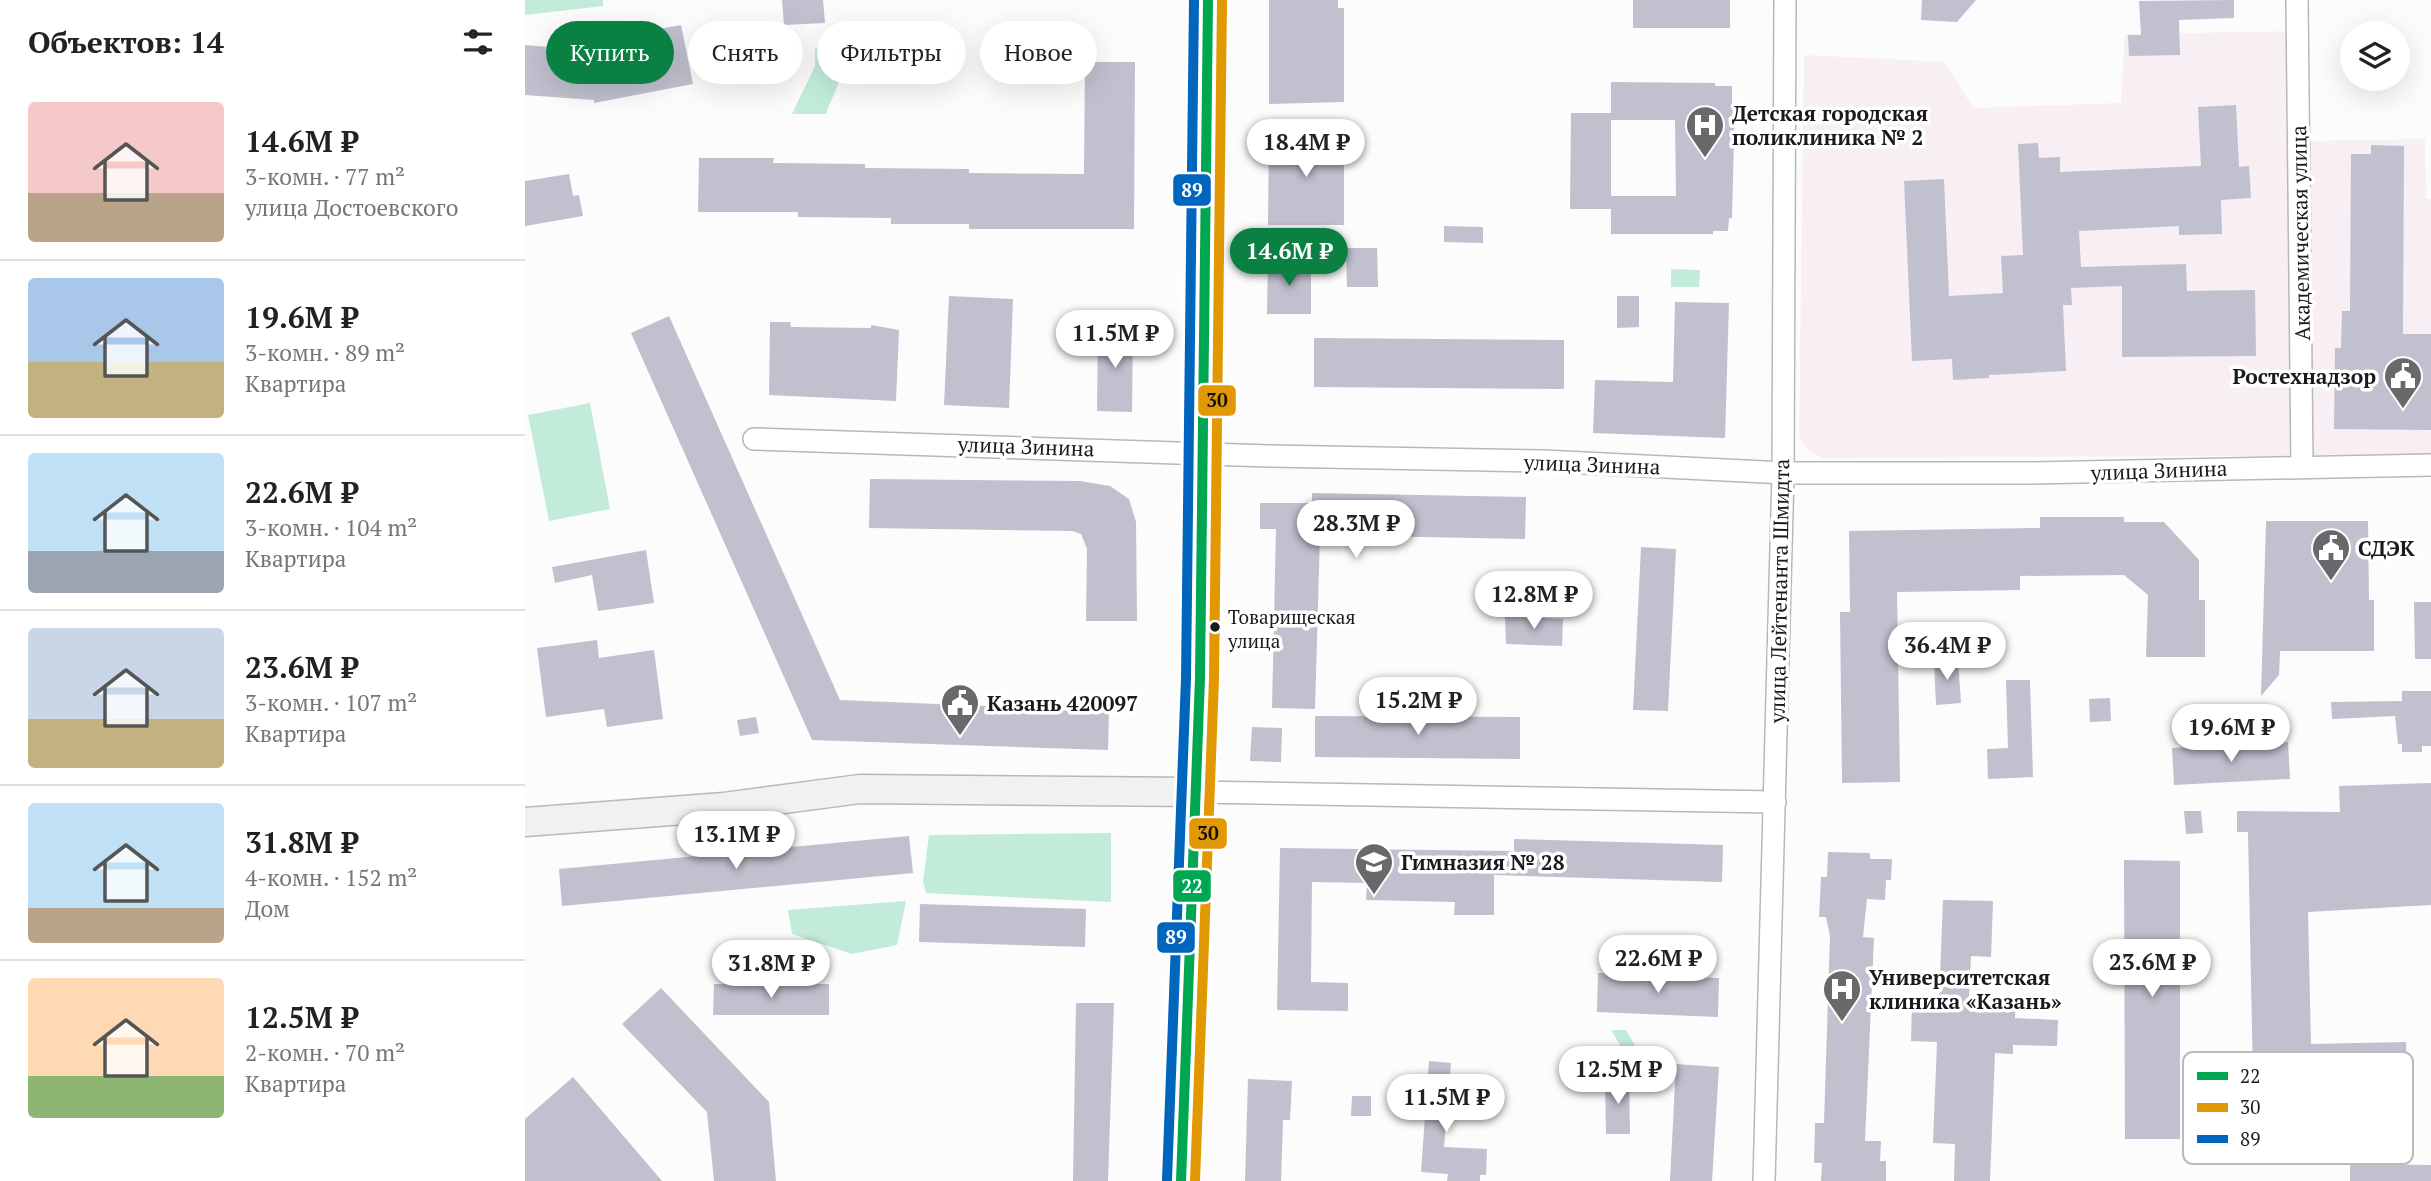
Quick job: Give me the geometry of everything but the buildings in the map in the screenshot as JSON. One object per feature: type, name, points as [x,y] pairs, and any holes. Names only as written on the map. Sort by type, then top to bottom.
[{"type":"main road","points":[[1181,1181],[1197,792],[1204,453],[1208,0]]},
{"type":"main road","points":[[525,822],[724,807],[860,789],[1197,792]]},
{"type":"street","name":"улица Лейтенанта Шмидта","points":[[1764,1181],[1783,473],[1785,0]]},
{"type":"street","name":"Академическая улица","points":[[2297,0],[2302,466]]},
{"type":"street","name":"улица Зинина","points":[[754,439],[1563,461],[1783,473],[2031,473],[2431,465]]},
{"type":"street","points":[[1197,792],[1775,802]]},
{"type":"shaded area","points":[[2305,31],[2307,141],[2425,139],[2426,198],[2431,199],[2431,455],[1822,458],[1806,448],[1799,436],[1804,55],[1945,62],[1973,108],[2121,103],[2125,34]]},
{"type":"green space","points":[[525,0],[603,0],[603,6],[525,15]]},
{"type":"green space","points":[[817,48],[817,84],[838,85],[826,114],[792,114],[815,66]]},
{"type":"green space","points":[[1671,269],[1700,270],[1699,287],[1671,287]]},
{"type":"green space","points":[[590,403],[610,509],[549,521],[528,415]]},
{"type":"green space","points":[[1111,833],[1111,902],[926,893],[923,882],[929,835]]},
{"type":"green space","points":[[906,901],[897,945],[852,954],[792,934],[788,910]]},
{"type":"green space","points":[[1611,1030],[1626,1030],[1644,1062],[1643,1073],[1637,1073]]},
{"type":"transit line","name":"89","points":[[1167,1180],[1186,678],[1194,0]]},
{"type":"transit line","name":"22","points":[[1181,1181],[1200,678],[1208,0]]},
{"type":"transit line","name":"30","points":[[1195,1181],[1214,678],[1222,0]]},
{"type":"place","name":"Детская городская поликлиника № 2","points":[[1705,159]]},
{"type":"place","name":"Ростехнадзор","points":[[2403,410]]},
{"type":"place","name":"СДЭК","points":[[2331,582]]},
{"type":"place","name":"Товарищеская улица","points":[[1215,627]]},
{"type":"place","name":"Казань 420097","points":[[960,737]]},
{"type":"place","name":"Гимназия № 28","points":[[1374,896]]},
{"type":"place","name":"Университетская клиника «Казань»","points":[[1842,1023]]}]
